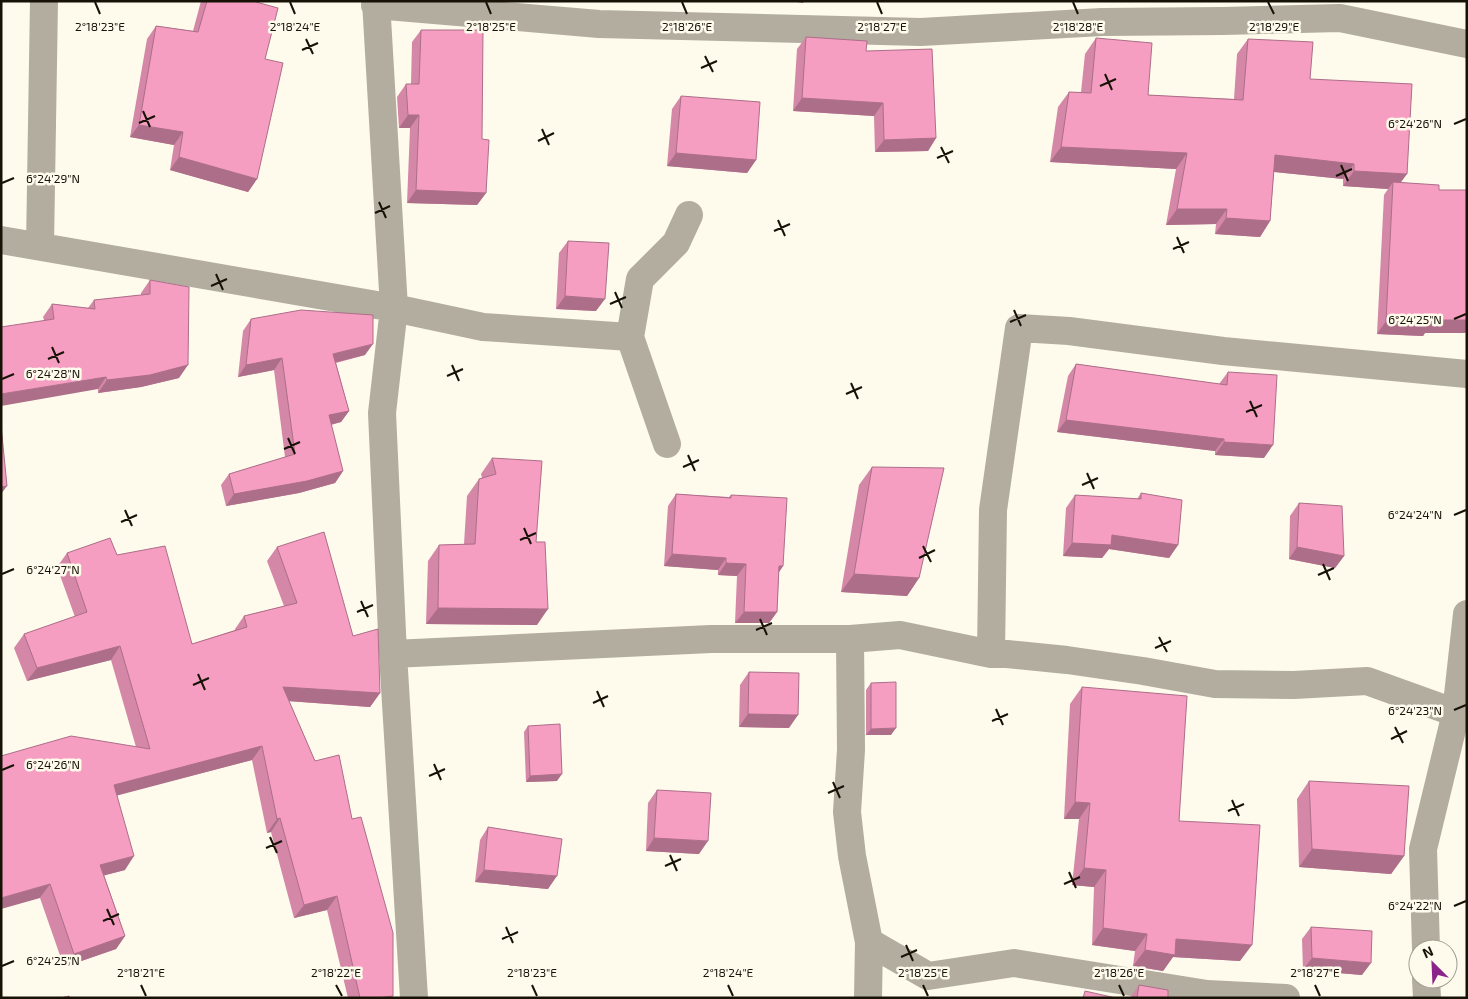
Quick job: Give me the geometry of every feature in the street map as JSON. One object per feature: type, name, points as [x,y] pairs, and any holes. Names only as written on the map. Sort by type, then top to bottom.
[{"type":"street","points":[[40,246],[44,1]]},
{"type":"street","points":[[414,998],[393,654],[382,413],[394,308],[376,3],[599,24],[921,32],[1032,13],[1102,22],[1340,18],[1467,44]]},
{"type":"street","points":[[667,444],[630,337],[640,279],[676,243],[689,215]]},
{"type":"street","points":[[1,240],[394,308],[483,327],[630,337]]},
{"type":"street","points":[[991,654],[993,510],[1019,328],[1069,330],[1223,351],[1467,374]]},
{"type":"street","points":[[1426,939],[1423,849],[1462,713],[1467,614]]},
{"type":"street","points":[[393,654],[711,639],[850,639],[900,635],[991,654],[1067,660],[1215,684],[1294,685],[1367,681],[1462,713]]},
{"type":"street","points":[[850,639],[851,750],[847,812],[852,856],[869,942],[868,998]]},
{"type":"street","points":[[869,942],[928,976],[1014,963],[1206,994],[1286,998]]},
{"type":"building","points":[[207,1],[256,1],[278,8],[265,59],[283,63],[257,179],[179,157],[183,132],[139,125],[156,26],[198,32]]},
{"type":"building","points":[[421,30],[483,30],[482,139],[489,140],[486,193],[416,190],[419,115],[408,115],[406,84],[419,84]]},
{"type":"building","points":[[806,37],[867,41],[866,51],[932,49],[936,138],[884,140],[883,103],[802,98]]},
{"type":"building","points":[[1096,38],[1152,43],[1148,95],[1243,100],[1248,39],[1313,42],[1310,79],[1412,84],[1407,174],[1354,171],[1354,164],[1275,155],[1270,221],[1226,218],[1227,209],[1177,209],[1187,153],[1061,147],[1069,92],[1091,93]]},
{"type":"building","points":[[681,96],[760,102],[756,160],[676,153]]},
{"type":"building","points":[[1393,182],[1439,185],[1439,190],[1467,190],[1467,320],[1432,320],[1432,323],[1386,321]]},
{"type":"building","points":[[568,241],[609,243],[605,299],[565,296]]},
{"type":"building","points":[[150,280],[189,287],[188,365],[150,375],[107,380],[106,377],[1,394],[1,327],[54,319],[52,304],[95,309],[94,300],[150,294]]},
{"type":"building","points":[[301,310],[373,315],[373,344],[333,354],[349,411],[329,415],[343,471],[307,481],[234,494],[229,474],[295,454],[282,358],[246,365],[251,319]]},
{"type":"building","points":[[1076,364],[1227,385],[1228,372],[1277,375],[1273,445],[1224,442],[1224,439],[1066,420]]},
{"type":"building","points":[[1,425],[7,486],[1,487]]},
{"type":"building","points":[[492,458],[542,461],[536,542],[545,542],[548,609],[438,608],[439,545],[475,544],[479,479],[496,474]]},
{"type":"building","points":[[872,467],[944,468],[919,578],[854,574]]},
{"type":"building","points":[[1141,493],[1182,500],[1178,545],[1112,535],[1111,545],[1072,543],[1075,495],[1141,499]]},
{"type":"building","points":[[676,494],[731,498],[731,495],[787,498],[783,566],[779,566],[777,612],[744,612],[746,564],[726,563],[726,558],[672,554]]},
{"type":"building","points":[[1299,503],[1342,506],[1344,556],[1297,547]]},
{"type":"building","points":[[324,532],[353,636],[378,629],[380,693],[283,687],[315,761],[339,755],[352,819],[361,817],[393,933],[393,996],[360,998],[337,896],[304,905],[280,818],[277,819],[262,746],[114,785],[134,856],[100,865],[125,936],[74,954],[50,884],[1,898],[1,756],[71,736],[150,749],[120,646],[37,668],[24,634],[87,612],[67,553],[110,538],[117,555],[165,546],[192,644],[247,627],[244,616],[297,603],[277,547]]},
{"type":"building","points":[[749,672],[799,673],[798,715],[748,714]]},
{"type":"building","points":[[896,682],[896,728],[871,729],[871,683]]},
{"type":"building","points":[[1082,687],[1187,696],[1179,821],[1260,825],[1252,945],[1176,939],[1175,955],[1145,950],[1147,934],[1103,928],[1106,870],[1084,868],[1090,803],[1075,802]]},
{"type":"building","points":[[560,724],[562,774],[530,776],[528,726]]},
{"type":"building","points":[[1309,781],[1409,786],[1404,856],[1312,849]]},
{"type":"building","points":[[657,790],[711,793],[708,841],[654,838]]},
{"type":"building","points":[[488,827],[562,839],[557,876],[484,870]]},
{"type":"building","points":[[1311,927],[1372,931],[1371,963],[1312,958]]},
{"type":"building","points":[[1139,985],[1168,990],[1168,998],[1137,998]]},
{"type":"building","points":[[1085,991],[1116,998],[1083,998]]}]
